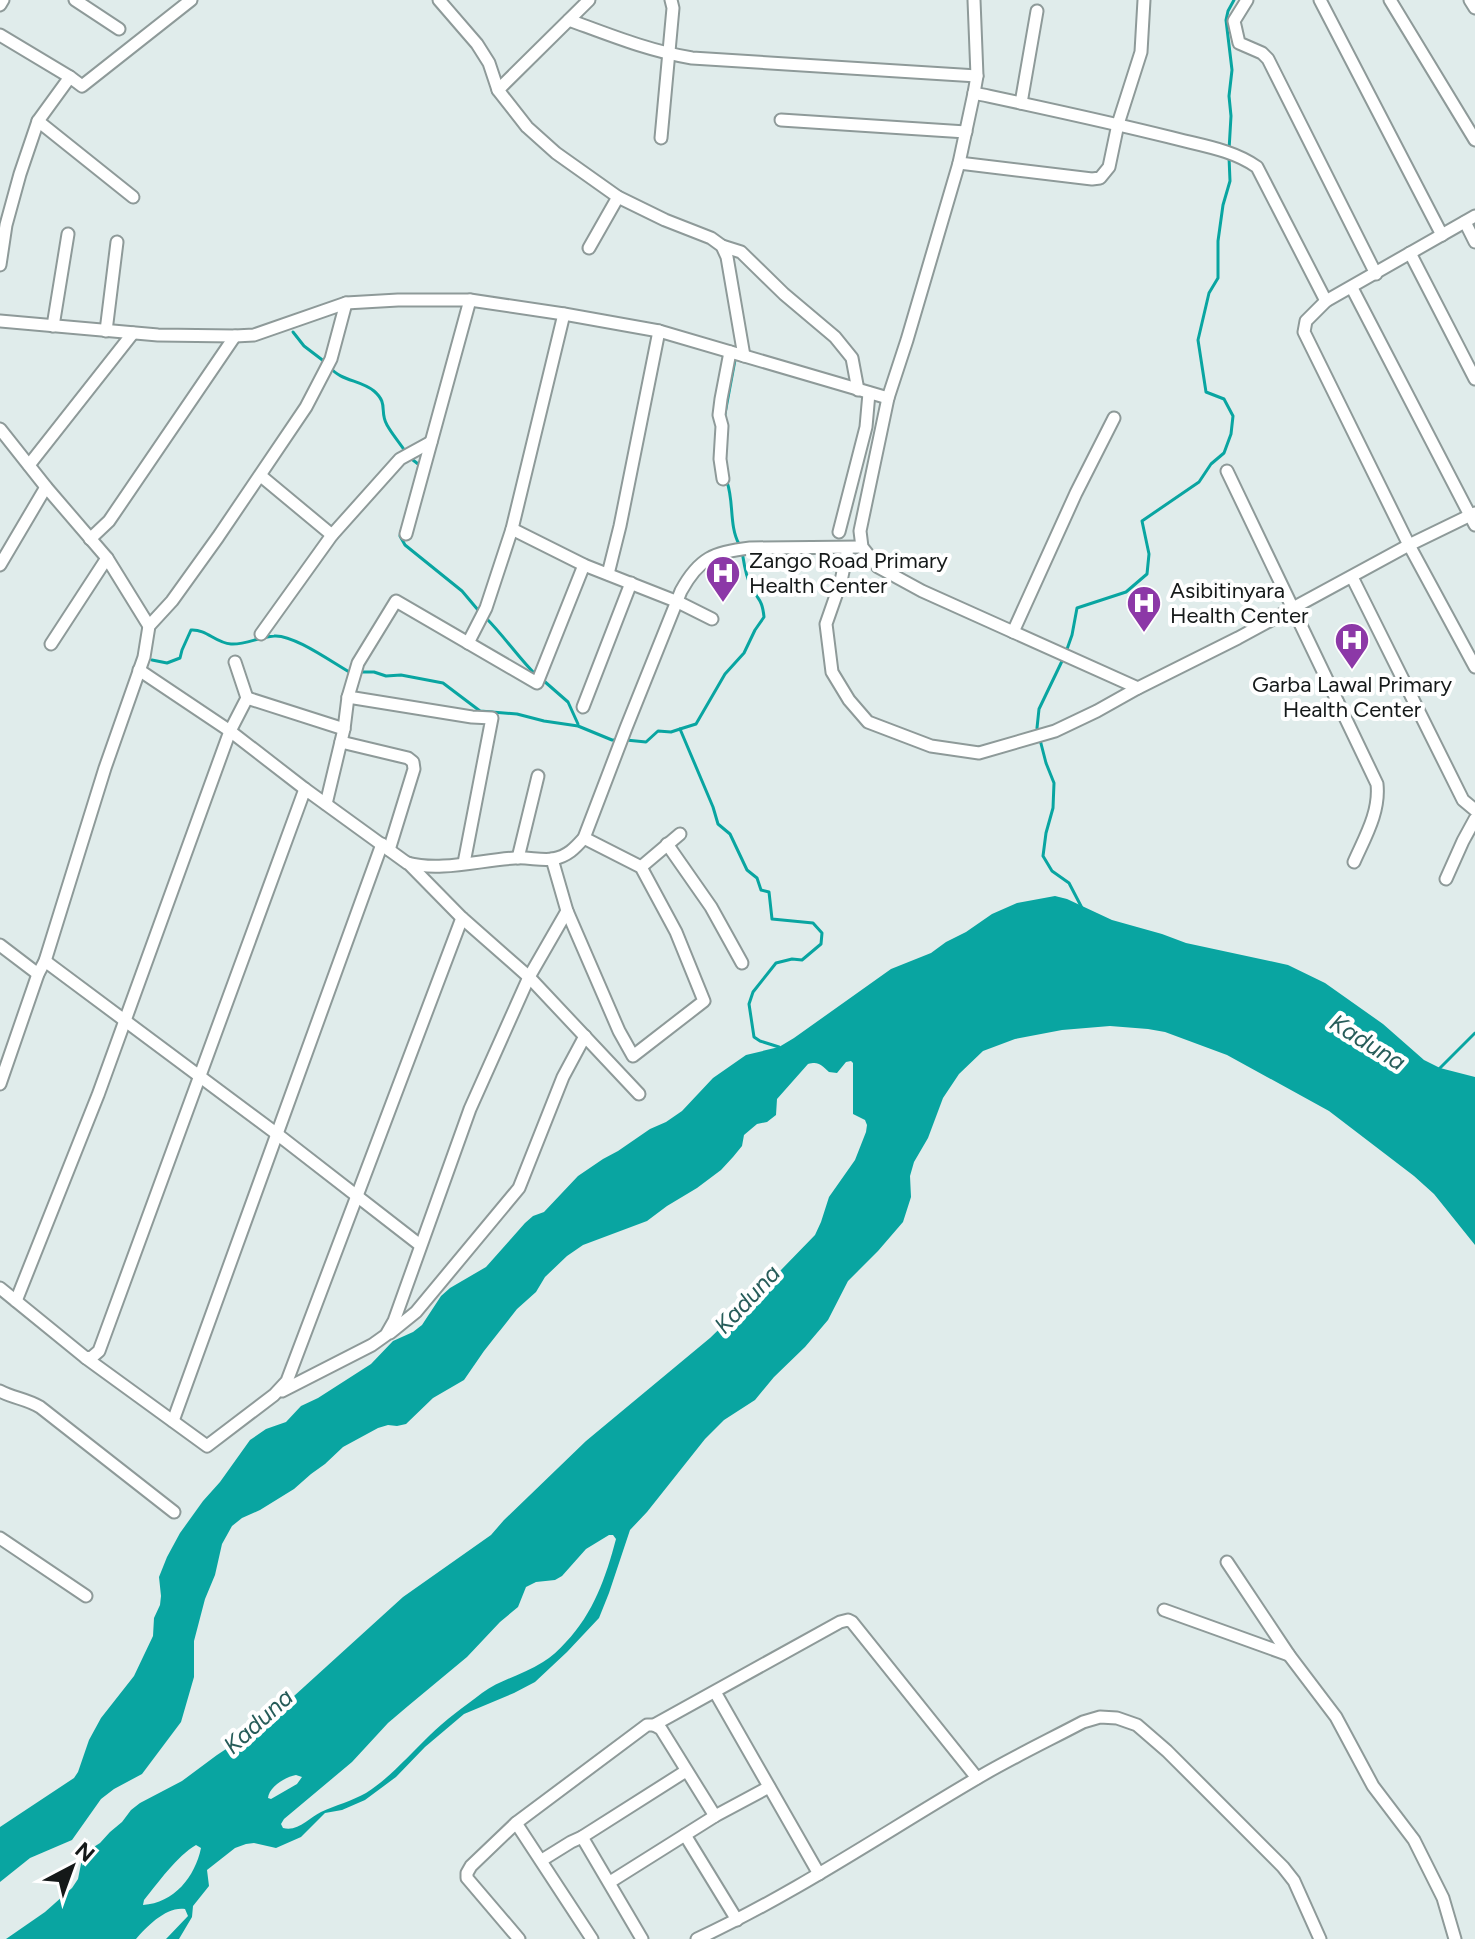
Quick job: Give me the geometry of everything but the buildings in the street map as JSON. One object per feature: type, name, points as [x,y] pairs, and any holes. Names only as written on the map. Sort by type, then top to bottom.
[{"type":"street","points":[[75,0],[119,29]]},
{"type":"street","points":[[0,35],[82,86],[191,0]]},
{"type":"street","points":[[439,0],[477,44],[489,63],[498,90],[527,127],[556,153],[618,197],[741,252],[835,337],[852,358],[864,392],[866,427],[839,532]]},
{"type":"street","points":[[498,90],[589,0]]},
{"type":"street","points":[[661,138],[673,8],[671,0]]},
{"type":"street","points":[[974,0],[977,76],[974,93],[959,163],[888,398],[860,531],[862,547],[878,567],[922,591],[1138,688]]},
{"type":"street","points":[[959,163],[1100,178],[1109,167],[1118,124],[1141,52],[1144,0]]},
{"type":"street","points":[[1247,0],[1234,21],[1239,43],[1268,59],[1376,274]]},
{"type":"street","points":[[1320,0],[1442,235]]},
{"type":"street","points":[[1390,0],[1475,140]]},
{"type":"street","points":[[1470,0],[1475,8]]},
{"type":"street","points":[[1021,103],[1037,11]]},
{"type":"street","points":[[569,20],[634,44],[692,58],[977,76]]},
{"type":"street","points":[[0,265],[6,225],[38,121],[70,77]]},
{"type":"street","points":[[974,93],[1118,124],[1246,159],[1257,167],[1326,301]]},
{"type":"street","points":[[781,120],[966,132]]},
{"type":"street","points":[[38,121],[133,197]]},
{"type":"street","points":[[589,248],[618,197]]},
{"type":"street","points":[[1475,242],[1470,219],[1326,301],[1306,321],[1304,332],[1409,545],[1475,667]]},
{"type":"street","points":[[53,326],[68,234]]},
{"type":"street","points":[[106,331],[117,242]]},
{"type":"street","points":[[722,246],[727,257],[744,356]]},
{"type":"street","points":[[1410,253],[1475,379]]},
{"type":"street","points":[[848,548],[841,581],[826,624],[832,672],[849,700],[868,722],[931,746],[979,753],[1055,731],[1187,665],[1409,545],[1473,518],[1352,288]]},
{"type":"street","points":[[0,321],[133,333],[235,336],[254,335],[346,303],[470,300],[659,331],[888,398]]},
{"type":"street","points":[[406,534],[470,300]]},
{"type":"street","points":[[0,1084],[45,961],[139,670],[149,626],[172,601],[306,407],[331,359],[346,303]]},
{"type":"street","points":[[468,643],[486,608],[512,529],[564,314]]},
{"type":"street","points":[[608,574],[659,331]]},
{"type":"street","points":[[29,465],[133,333]]},
{"type":"street","points":[[90,539],[109,521],[235,336]]},
{"type":"street","points":[[723,479],[719,415],[730,352]]},
{"type":"street","points":[[1013,632],[1114,418]]},
{"type":"street","points":[[0,429],[107,558],[149,626]]},
{"type":"street","points":[[261,634],[332,535],[400,459],[431,442]]},
{"type":"street","points":[[1227,471],[1377,784],[1379,800],[1354,862]]},
{"type":"street","points":[[261,476],[332,535]]},
{"type":"street","points":[[0,565],[46,487]]},
{"type":"street","points":[[512,529],[584,565],[678,602],[712,619]]},
{"type":"street","points":[[407,863],[435,866],[518,858],[552,859],[573,852],[584,838],[617,749],[689,577],[703,560],[736,549],[862,547]]},
{"type":"street","points":[[51,644],[107,558]]},
{"type":"street","points":[[326,804],[358,663],[396,601],[537,683],[584,565]]},
{"type":"street","points":[[1352,577],[1463,800],[1475,810]]},
{"type":"street","points":[[583,707],[631,583]]},
{"type":"street","points":[[16,1301],[98,1095],[230,731],[247,698],[235,662]]},
{"type":"street","points":[[139,670],[230,731],[407,863],[462,918],[529,977],[639,1094]]},
{"type":"street","points":[[348,697],[492,718],[464,863]]},
{"type":"street","points":[[247,698],[344,729]]},
{"type":"street","points":[[173,1421],[414,769],[413,762],[408,758],[341,742]]},
{"type":"street","points":[[518,858],[538,776]]},
{"type":"street","points":[[86,1358],[99,1351],[305,789]]},
{"type":"street","points":[[1446,879],[1475,819]]},
{"type":"street","points":[[641,867],[680,834]]},
{"type":"street","points":[[552,859],[567,911],[633,1056],[704,1001],[676,932],[641,867],[584,838]]},
{"type":"street","points":[[667,844],[711,907],[742,963]]},
{"type":"street","points":[[386,1335],[394,1321],[470,1109],[529,977],[567,911]]},
{"type":"street","points":[[0,1288],[86,1358],[207,1446],[274,1395],[287,1381],[462,918]]},
{"type":"street","points":[[0,945],[38,974]]},
{"type":"street","points":[[45,961],[420,1245]]},
{"type":"street","points":[[274,1395],[372,1345],[416,1312],[519,1188],[563,1077],[585,1036]]},
{"type":"street","points":[[0,1391],[40,1407],[174,1512]]},
{"type":"street","points":[[0,1538],[86,1596]]},
{"type":"street","points":[[1227,1562],[1289,1655],[1336,1717],[1373,1786],[1414,1840],[1443,1898],[1455,1939]]},
{"type":"street","points":[[1164,1610],[1289,1655]]},
{"type":"street","points":[[519,1939],[467,1878],[471,1866],[516,1823],[647,1725],[654,1725],[840,1622],[852,1622],[977,1778]]},
{"type":"street","points":[[715,1692],[819,1874]]},
{"type":"street","points":[[697,1939],[819,1874],[977,1778],[1083,1722],[1100,1717],[1117,1718],[1137,1725],[1283,1867],[1294,1881],[1320,1939]]},
{"type":"street","points":[[654,1725],[661,1729],[715,1816]]},
{"type":"street","points":[[542,1860],[686,1771]]},
{"type":"street","points":[[610,1882],[715,1816],[769,1787]]},
{"type":"street","points":[[516,1823],[592,1939]]},
{"type":"street","points":[[685,1835],[737,1920]]},
{"type":"street","points":[[582,1837],[642,1939]]},
{"type":"water","name":"Kaduna","points":[[1055,896],[1112,920],[1186,943],[1288,965],[1325,983],[1383,1024],[1424,1060],[1440,1068],[1475,1077],[1475,1245],[1434,1194],[1414,1176],[1329,1111],[1227,1055],[1165,1032],[1110,1026],[1062,1030],[1015,1039],[983,1051],[959,1074],[943,1098],[928,1138],[914,1162],[910,1176],[911,1197],[903,1222],[848,1281],[828,1320],[805,1347],[755,1400],[724,1420],[705,1439],[630,1530],[599,1618],[535,1682],[464,1714],[396,1777],[365,1800],[342,1810],[325,1813],[301,1837],[276,1848],[254,1843],[235,1848],[207,1870],[209,1886],[193,1906],[192,1917],[179,1939],[166,1939],[188,1916],[185,1909],[164,1914],[136,1939],[6,1939],[45,1912],[72,1888],[86,1852],[100,1843],[131,1810],[182,1781],[261,1726],[403,1597],[491,1535],[586,1441],[710,1338],[815,1235],[829,1197],[855,1160],[866,1132],[865,1120],[853,1114],[853,1063],[846,1062],[837,1073],[829,1072],[817,1063],[808,1064],[777,1099],[776,1115],[767,1122],[757,1124],[744,1135],[742,1146],[721,1170],[647,1221],[583,1245],[567,1256],[517,1309],[464,1380],[433,1398],[406,1424],[378,1428],[343,1447],[294,1489],[232,1526],[222,1544],[194,1641],[194,1677],[181,1722],[142,1774],[101,1799],[72,1840],[30,1858],[0,1882],[0,1827],[74,1778],[78,1772],[89,1740],[101,1718],[134,1676],[153,1636],[154,1618],[161,1596],[159,1577],[167,1557],[180,1533],[250,1440],[266,1429],[286,1422],[301,1406],[371,1364],[393,1341],[422,1325],[441,1296],[486,1267],[525,1223],[544,1212],[578,1176],[682,1111],[713,1078],[746,1055],[779,1047],[891,969],[931,953],[992,914],[1017,903]],"holes":[[[609,1535],[616,1539],[597,1594],[584,1619],[555,1653],[482,1693],[442,1724],[392,1773],[366,1793],[321,1812],[298,1826],[283,1828],[281,1824],[284,1819],[352,1762],[388,1723],[467,1657],[518,1607],[526,1587],[562,1576],[586,1549]],[[296,1775],[302,1777],[297,1784],[268,1798],[274,1786]],[[196,1845],[201,1848],[194,1869],[181,1887],[164,1899],[143,1905],[162,1878]]]},
{"type":"waterway","points":[[1229,150],[1232,70],[1226,20],[1234,0]]},
{"type":"waterway","points":[[1066,652],[1077,608],[1126,592],[1147,574],[1149,554],[1142,521],[1199,482],[1211,464],[1224,453],[1231,434],[1233,416],[1224,399],[1206,392],[1198,340],[1209,293],[1218,278],[1218,241],[1230,181],[1229,157]]},
{"type":"waterway","points":[[293,332],[304,346],[325,362]]},
{"type":"waterway","points":[[724,419],[735,360]]},
{"type":"waterway","points":[[330,367],[339,375],[369,387],[379,396],[387,425],[405,451]]},
{"type":"waterway","points":[[409,457],[422,467]]},
{"type":"waterway","points":[[727,482],[739,544]]},
{"type":"waterway","points":[[401,531],[405,545],[462,591],[478,610]]},
{"type":"waterway","points":[[680,729],[696,724],[725,674],[744,653],[764,617],[761,603],[747,578],[742,551]]},
{"type":"waterway","points":[[486,618],[535,674]]},
{"type":"waterway","points":[[152,660],[167,663],[180,658],[191,630],[197,630],[231,644],[282,637],[302,644],[351,673]]},
{"type":"waterway","points":[[1063,659],[1039,709],[1037,728],[1054,783],[1053,808],[1043,856],[1052,871],[1069,883],[1082,908]]},
{"type":"waterway","points":[[358,672],[401,675],[443,683],[480,711],[517,714],[578,726],[619,740]]},
{"type":"waterway","points":[[544,681],[568,702],[578,724]]},
{"type":"waterway","points":[[626,740],[646,742],[658,731],[680,729],[718,824],[730,834],[747,870],[757,878],[761,890],[769,892],[772,919],[813,923],[822,933],[821,944],[802,960],[776,963],[753,992],[749,1004],[754,1037],[779,1047],[779,1051]]},
{"type":"waterway","points":[[1438,1070],[1475,1033]]},
{"type":"place","name":"Zango Road Primary Health Center","points":[[723,604]]},
{"type":"place","name":"Asibitinyara Health Center","points":[[1144,634]]},
{"type":"place","name":"Garba Lawal Primary Health Center","points":[[1352,671]]}]
